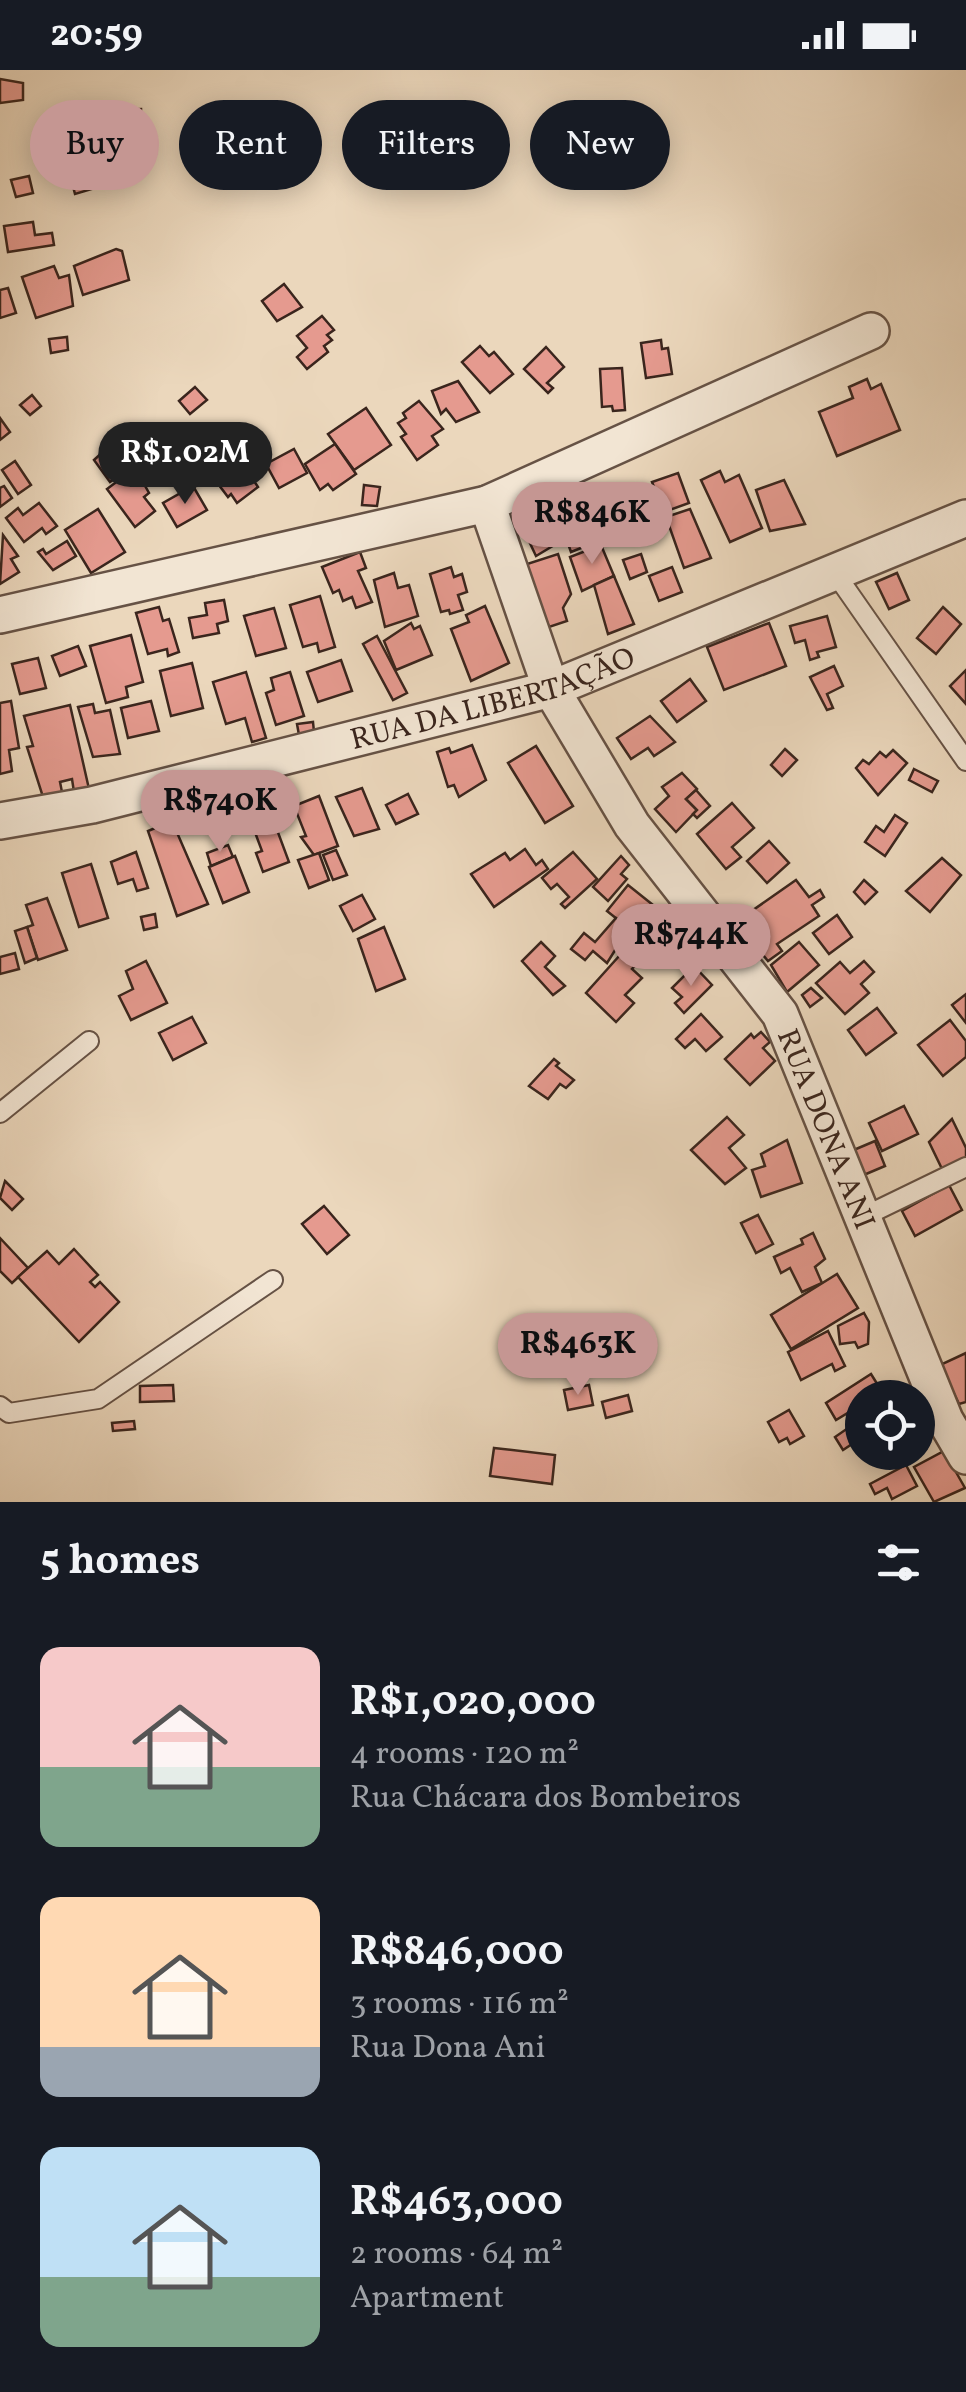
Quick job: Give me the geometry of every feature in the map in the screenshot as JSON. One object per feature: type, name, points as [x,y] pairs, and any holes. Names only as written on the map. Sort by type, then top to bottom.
[{"type":"street","points":[[0,615],[487,504],[871,332]]},
{"type":"street","name":"RUA DONA ANI","points":[[487,504],[550,689],[632,825],[780,1014],[863,1217],[956,1414],[966,1456]]},
{"type":"street","name":"RUA DA LIBERTAÇÃO","points":[[0,821],[92,805],[550,689],[966,518]]},
{"type":"lane","points":[[835,573],[966,761]]},
{"type":"lane","points":[[0,1113],[89,1041]]},
{"type":"lane","points":[[863,1217],[966,1167]]},
{"type":"lane","points":[[0,1406],[8,1413],[98,1399],[273,1280]]},
{"type":"building","points":[[0,79],[23,83],[23,100],[0,103]]},
{"type":"building","points":[[29,176],[33,193],[16,197],[11,180]]},
{"type":"building","points":[[33,222],[35,235],[52,233],[54,245],[8,252],[4,226]]},
{"type":"building","points":[[116,249],[122,251],[129,280],[83,295],[74,266]]},
{"type":"building","points":[[54,266],[59,278],[69,275],[73,306],[36,318],[22,277]]},
{"type":"building","points":[[284,284],[302,307],[277,321],[262,301]]},
{"type":"building","points":[[8,288],[16,313],[0,318],[0,290]]},
{"type":"building","points":[[322,316],[334,330],[327,335],[332,340],[324,346],[328,352],[307,369],[297,357],[307,348],[297,336]]},
{"type":"building","points":[[67,337],[68,350],[51,353],[49,339]]},
{"type":"building","points":[[661,340],[662,349],[668,348],[672,374],[646,378],[641,343]]},
{"type":"building","points":[[480,346],[489,356],[494,352],[513,374],[490,393],[462,362]]},
{"type":"building","points":[[546,347],[564,367],[547,383],[553,388],[548,393],[524,369]]},
{"type":"building","points":[[622,368],[625,410],[613,411],[612,406],[602,407],[600,369]]},
{"type":"building","points":[[867,379],[871,389],[881,384],[900,430],[837,456],[819,412],[853,398],[849,387]]},
{"type":"building","points":[[458,381],[479,412],[456,422],[446,409],[441,414],[432,391]]},
{"type":"building","points":[[195,387],[207,400],[190,414],[179,401]]},
{"type":"building","points":[[32,395],[41,406],[30,415],[20,405]]},
{"type":"building","points":[[419,401],[443,429],[432,436],[438,445],[417,460],[401,437],[406,434],[398,423],[406,418],[403,413]]},
{"type":"building","points":[[366,408],[391,445],[354,470],[328,434]]},
{"type":"building","points":[[0,418],[10,432],[0,440]]},
{"type":"building","points":[[118,438],[126,449],[133,444],[140,455],[134,461],[136,464],[110,482],[94,460]]},
{"type":"building","points":[[232,443],[256,475],[252,478],[258,487],[237,503],[203,464]]},
{"type":"building","points":[[335,444],[356,474],[333,490],[328,484],[320,490],[305,464]]},
{"type":"building","points":[[294,449],[307,473],[279,488],[266,464]]},
{"type":"building","points":[[15,461],[31,485],[18,494],[2,470]]},
{"type":"building","points":[[135,468],[149,493],[144,497],[155,511],[135,527],[107,489]]},
{"type":"building","points":[[720,471],[725,482],[739,475],[762,528],[730,542],[701,480]]},
{"type":"building","points":[[678,473],[689,503],[664,512],[652,482]]},
{"type":"building","points":[[784,480],[805,524],[770,531],[756,490]]},
{"type":"building","points":[[364,485],[380,487],[377,506],[362,505]]},
{"type":"building","points":[[4,486],[12,498],[0,507],[0,488]]},
{"type":"building","points":[[193,486],[207,510],[177,527],[163,503]]},
{"type":"building","points":[[538,494],[548,520],[539,524],[542,530],[551,526],[553,530],[543,534],[545,540],[553,536],[556,544],[536,556],[512,505]]},
{"type":"building","points":[[639,497],[650,532],[625,540],[614,505]]},
{"type":"building","points":[[39,503],[57,526],[46,534],[42,528],[24,542],[6,518],[18,508],[23,515]]},
{"type":"building","points":[[98,509],[125,552],[91,573],[65,530]]},
{"type":"building","points":[[690,509],[711,558],[684,568],[666,517]]},
{"type":"building","points":[[585,512],[596,542],[571,552],[560,521],[567,519],[571,529],[575,527],[572,517]]},
{"type":"building","points":[[3,535],[18,556],[11,559],[19,572],[0,584]]},
{"type":"building","points":[[67,541],[76,556],[53,570],[38,552],[43,549],[46,554]]},
{"type":"building","points":[[601,545],[614,576],[582,591],[570,557]]},
{"type":"building","points":[[360,552],[366,568],[358,571],[372,602],[356,608],[352,597],[343,601],[339,590],[333,593],[322,567]]},
{"type":"building","points":[[558,554],[571,594],[563,608],[567,621],[549,627],[524,565]]},
{"type":"building","points":[[641,554],[647,572],[630,579],[623,560]]},
{"type":"building","points":[[451,567],[454,577],[462,574],[467,592],[458,595],[463,610],[450,614],[449,610],[441,612],[430,574]]},
{"type":"building","points":[[672,567],[682,592],[659,601],[649,576]]},
{"type":"building","points":[[394,573],[398,588],[409,585],[418,616],[385,627],[374,580]]},
{"type":"building","points":[[897,573],[909,600],[889,609],[876,582]]},
{"type":"building","points":[[614,576],[634,624],[608,634],[594,585]]},
{"type":"building","points":[[320,596],[335,647],[319,652],[317,643],[303,647],[290,605]]},
{"type":"building","points":[[224,600],[228,621],[217,624],[219,633],[193,638],[189,618],[207,615],[205,603]]},
{"type":"building","points":[[485,606],[509,663],[471,681],[451,629],[469,622],[466,615]]},
{"type":"building","points":[[159,607],[163,621],[169,619],[179,652],[168,656],[167,649],[148,654],[136,613]]},
{"type":"building","points":[[943,607],[961,624],[936,654],[917,638]]},
{"type":"building","points":[[274,608],[286,648],[256,656],[244,616]]},
{"type":"building","points":[[827,616],[836,647],[817,652],[819,657],[810,660],[805,640],[795,643],[790,626]]},
{"type":"building","points":[[411,623],[414,629],[420,626],[432,655],[396,670],[384,641]]},
{"type":"building","points":[[769,623],[786,666],[724,690],[707,647]]},
{"type":"building","points":[[131,635],[143,682],[126,687],[128,697],[106,703],[90,646]]},
{"type":"building","points":[[377,636],[407,693],[393,700],[363,644]]},
{"type":"building","points":[[78,646],[86,666],[60,676],[52,656]]},
{"type":"building","points":[[38,658],[46,688],[20,694],[12,664]]},
{"type":"building","points":[[341,660],[352,691],[318,702],[307,672]]},
{"type":"building","points":[[192,663],[203,708],[171,716],[160,671]]},
{"type":"building","points":[[834,666],[843,686],[827,694],[833,708],[827,710],[810,677]]},
{"type":"building","points":[[966,670],[966,704],[950,686]]},
{"type":"building","points":[[246,672],[266,738],[252,742],[245,718],[226,724],[213,682]]},
{"type":"building","points":[[290,672],[304,716],[276,725],[266,693],[274,690],[271,678]]},
{"type":"building","points":[[690,679],[706,701],[677,722],[661,701]]},
{"type":"building","points":[[11,701],[19,748],[9,750],[12,771],[0,774],[0,703]]},
{"type":"building","points":[[151,701],[159,731],[128,738],[121,708]]},
{"type":"building","points":[[93,704],[95,713],[110,710],[120,754],[93,757],[78,707]]},
{"type":"building","points":[[70,705],[89,789],[74,792],[72,779],[60,782],[62,792],[43,797],[27,747],[33,746],[24,716]]},
{"type":"building","points":[[650,716],[675,742],[654,756],[648,748],[631,759],[617,738]]},
{"type":"building","points":[[313,722],[314,732],[299,735],[297,724]]},
{"type":"building","points":[[472,745],[486,780],[459,797],[454,785],[448,787],[437,752],[449,748],[451,753]]},
{"type":"building","points":[[536,746],[573,806],[545,823],[508,763]]},
{"type":"building","points":[[785,749],[797,760],[782,776],[771,765]]},
{"type":"building","points":[[893,750],[907,763],[878,795],[856,768],[863,760],[869,764],[880,752],[886,757]]},
{"type":"building","points":[[914,769],[938,781],[932,792],[909,780]]},
{"type":"building","points":[[682,773],[697,789],[686,799],[697,810],[676,832],[655,809],[669,796],[662,787]]},
{"type":"building","points":[[362,788],[379,829],[354,836],[336,797]]},
{"type":"building","points":[[696,790],[710,806],[697,818],[693,814],[697,810],[686,799]]},
{"type":"building","points":[[408,794],[418,814],[396,824],[386,805]]},
{"type":"building","points":[[319,796],[338,846],[314,855],[301,837],[306,836],[294,806]]},
{"type":"building","points":[[732,803],[754,828],[732,847],[741,857],[726,869],[697,834]]},
{"type":"building","points":[[895,815],[907,823],[885,856],[865,842],[876,826],[884,832]]},
{"type":"building","points":[[273,819],[289,862],[263,872],[256,853],[262,851],[253,827]]},
{"type":"building","points":[[172,821],[208,904],[177,916],[148,831]]},
{"type":"building","points":[[769,841],[789,863],[767,883],[747,861]]},
{"type":"building","points":[[228,845],[233,857],[211,866],[207,853]]},
{"type":"building","points":[[525,849],[536,865],[542,860],[548,869],[494,907],[471,874],[505,853],[510,860]]},
{"type":"building","points":[[336,850],[347,875],[333,880],[323,855]]},
{"type":"building","points":[[136,852],[148,888],[137,891],[133,879],[118,884],[111,862]]},
{"type":"building","points":[[573,852],[597,879],[565,908],[561,904],[569,897],[557,884],[551,889],[542,878]]},
{"type":"building","points":[[319,853],[329,880],[309,888],[298,860]]},
{"type":"building","points":[[235,856],[249,892],[223,903],[209,867]]},
{"type":"building","points":[[621,856],[629,865],[621,874],[627,879],[608,901],[593,887]]},
{"type":"building","points":[[942,858],[961,875],[930,912],[906,891]]},
{"type":"building","points":[[91,864],[108,918],[79,927],[62,873]]},
{"type":"building","points":[[796,880],[809,897],[820,890],[824,897],[812,905],[819,916],[777,944],[782,951],[768,961],[736,922]]},
{"type":"building","points":[[864,880],[877,892],[865,904],[854,892]]},
{"type":"building","points":[[628,885],[653,905],[632,931],[607,911]]},
{"type":"building","points":[[362,895],[375,919],[353,931],[340,906]]},
{"type":"building","points":[[47,898],[67,950],[38,960],[27,927],[33,925],[26,905]]},
{"type":"building","points":[[155,914],[157,927],[144,930],[141,917]]},
{"type":"building","points":[[837,915],[852,937],[829,954],[813,933]]},
{"type":"building","points":[[616,918],[629,928],[607,963],[593,951],[585,960],[571,949],[584,933],[595,942]]},
{"type":"building","points":[[679,919],[694,937],[685,945],[670,926]]},
{"type":"building","points":[[27,927],[37,958],[25,963],[15,931]]},
{"type":"building","points":[[384,927],[405,979],[376,991],[358,939]]},
{"type":"building","points":[[541,942],[555,956],[545,967],[565,986],[553,995],[522,961]]},
{"type":"building","points":[[799,942],[819,965],[787,992],[771,965]]},
{"type":"building","points":[[629,945],[642,958],[632,969],[642,978],[625,995],[634,1003],[616,1022],[586,993]]},
{"type":"building","points":[[15,953],[19,969],[0,974],[0,957]]},
{"type":"building","points":[[146,961],[167,1003],[131,1020],[119,996],[133,989],[126,971]]},
{"type":"building","points":[[864,961],[874,972],[861,984],[869,993],[845,1014],[816,983],[840,962],[850,973]]},
{"type":"building","points":[[694,966],[712,985],[684,1013],[675,1003],[682,997],[672,988]]},
{"type":"building","points":[[811,988],[822,998],[810,1007],[802,995]]},
{"type":"building","points":[[966,994],[966,1023],[952,1005]]},
{"type":"building","points":[[877,1008],[896,1033],[866,1055],[848,1030]]},
{"type":"building","points":[[701,1014],[722,1037],[706,1051],[695,1039],[685,1048],[676,1039]]},
{"type":"building","points":[[192,1017],[206,1043],[173,1060],[159,1033]]},
{"type":"building","points":[[950,1020],[966,1041],[966,1057],[943,1076],[918,1045]]},
{"type":"building","points":[[761,1032],[770,1042],[763,1048],[775,1061],[750,1085],[725,1059],[751,1034],[754,1038]]},
{"type":"building","points":[[554,1059],[559,1063],[556,1066],[574,1080],[566,1088],[560,1084],[548,1099],[529,1086]]},
{"type":"building","points":[[904,1106],[918,1134],[882,1151],[869,1123]]},
{"type":"building","points":[[727,1117],[744,1135],[729,1148],[746,1168],[725,1184],[691,1150]]},
{"type":"building","points":[[952,1119],[966,1148],[966,1163],[944,1173],[929,1142]]},
{"type":"building","points":[[787,1140],[802,1183],[761,1197],[752,1170],[765,1166],[761,1154]]},
{"type":"building","points":[[875,1141],[885,1166],[859,1177],[849,1152]]},
{"type":"building","points":[[5,1181],[23,1199],[12,1210],[0,1198]]},
{"type":"building","points":[[949,1185],[962,1210],[915,1236],[902,1211]]},
{"type":"building","points":[[324,1206],[349,1235],[327,1254],[302,1224]]},
{"type":"building","points":[[758,1215],[773,1244],[756,1253],[741,1223]]},
{"type":"building","points":[[813,1233],[825,1259],[815,1267],[822,1283],[802,1292],[790,1268],[781,1273],[774,1257],[803,1244],[801,1239]]},
{"type":"building","points":[[0,1238],[28,1268],[12,1283],[0,1271]]},
{"type":"building","points":[[74,1249],[98,1275],[90,1282],[95,1287],[100,1282],[119,1302],[79,1342],[18,1277],[47,1251],[59,1264]]},
{"type":"building","points":[[837,1274],[858,1308],[791,1349],[771,1315]]},
{"type":"building","points":[[864,1313],[869,1322],[868,1344],[858,1348],[855,1342],[840,1344],[838,1326]]},
{"type":"building","points":[[828,1331],[845,1366],[835,1371],[832,1364],[801,1380],[788,1352]]},
{"type":"building","points":[[966,1353],[966,1402],[959,1404],[940,1365]]},
{"type":"building","points":[[173,1385],[174,1401],[140,1402],[140,1386]]},
{"type":"building","points":[[589,1385],[593,1405],[568,1410],[564,1390]]},
{"type":"building","points":[[845,1391],[845,1415],[836,1420],[826,1403]]},
{"type":"building","points":[[628,1395],[632,1411],[606,1418],[602,1402]]},
{"type":"building","points":[[789,1410],[804,1436],[790,1444],[787,1438],[779,1442],[768,1422]]},
{"type":"building","points":[[134,1421],[135,1429],[113,1431],[112,1423]]},
{"type":"building","points":[[845,1430],[845,1449],[843,1450],[835,1437]]},
{"type":"building","points":[[494,1448],[555,1455],[552,1484],[490,1476]]},
{"type":"building","points":[[944,1451],[965,1488],[934,1502],[916,1470],[935,1470],[935,1456]]},
{"type":"building","points":[[897,1470],[909,1470],[917,1486],[892,1499],[887,1488],[875,1494],[870,1484]]}]
